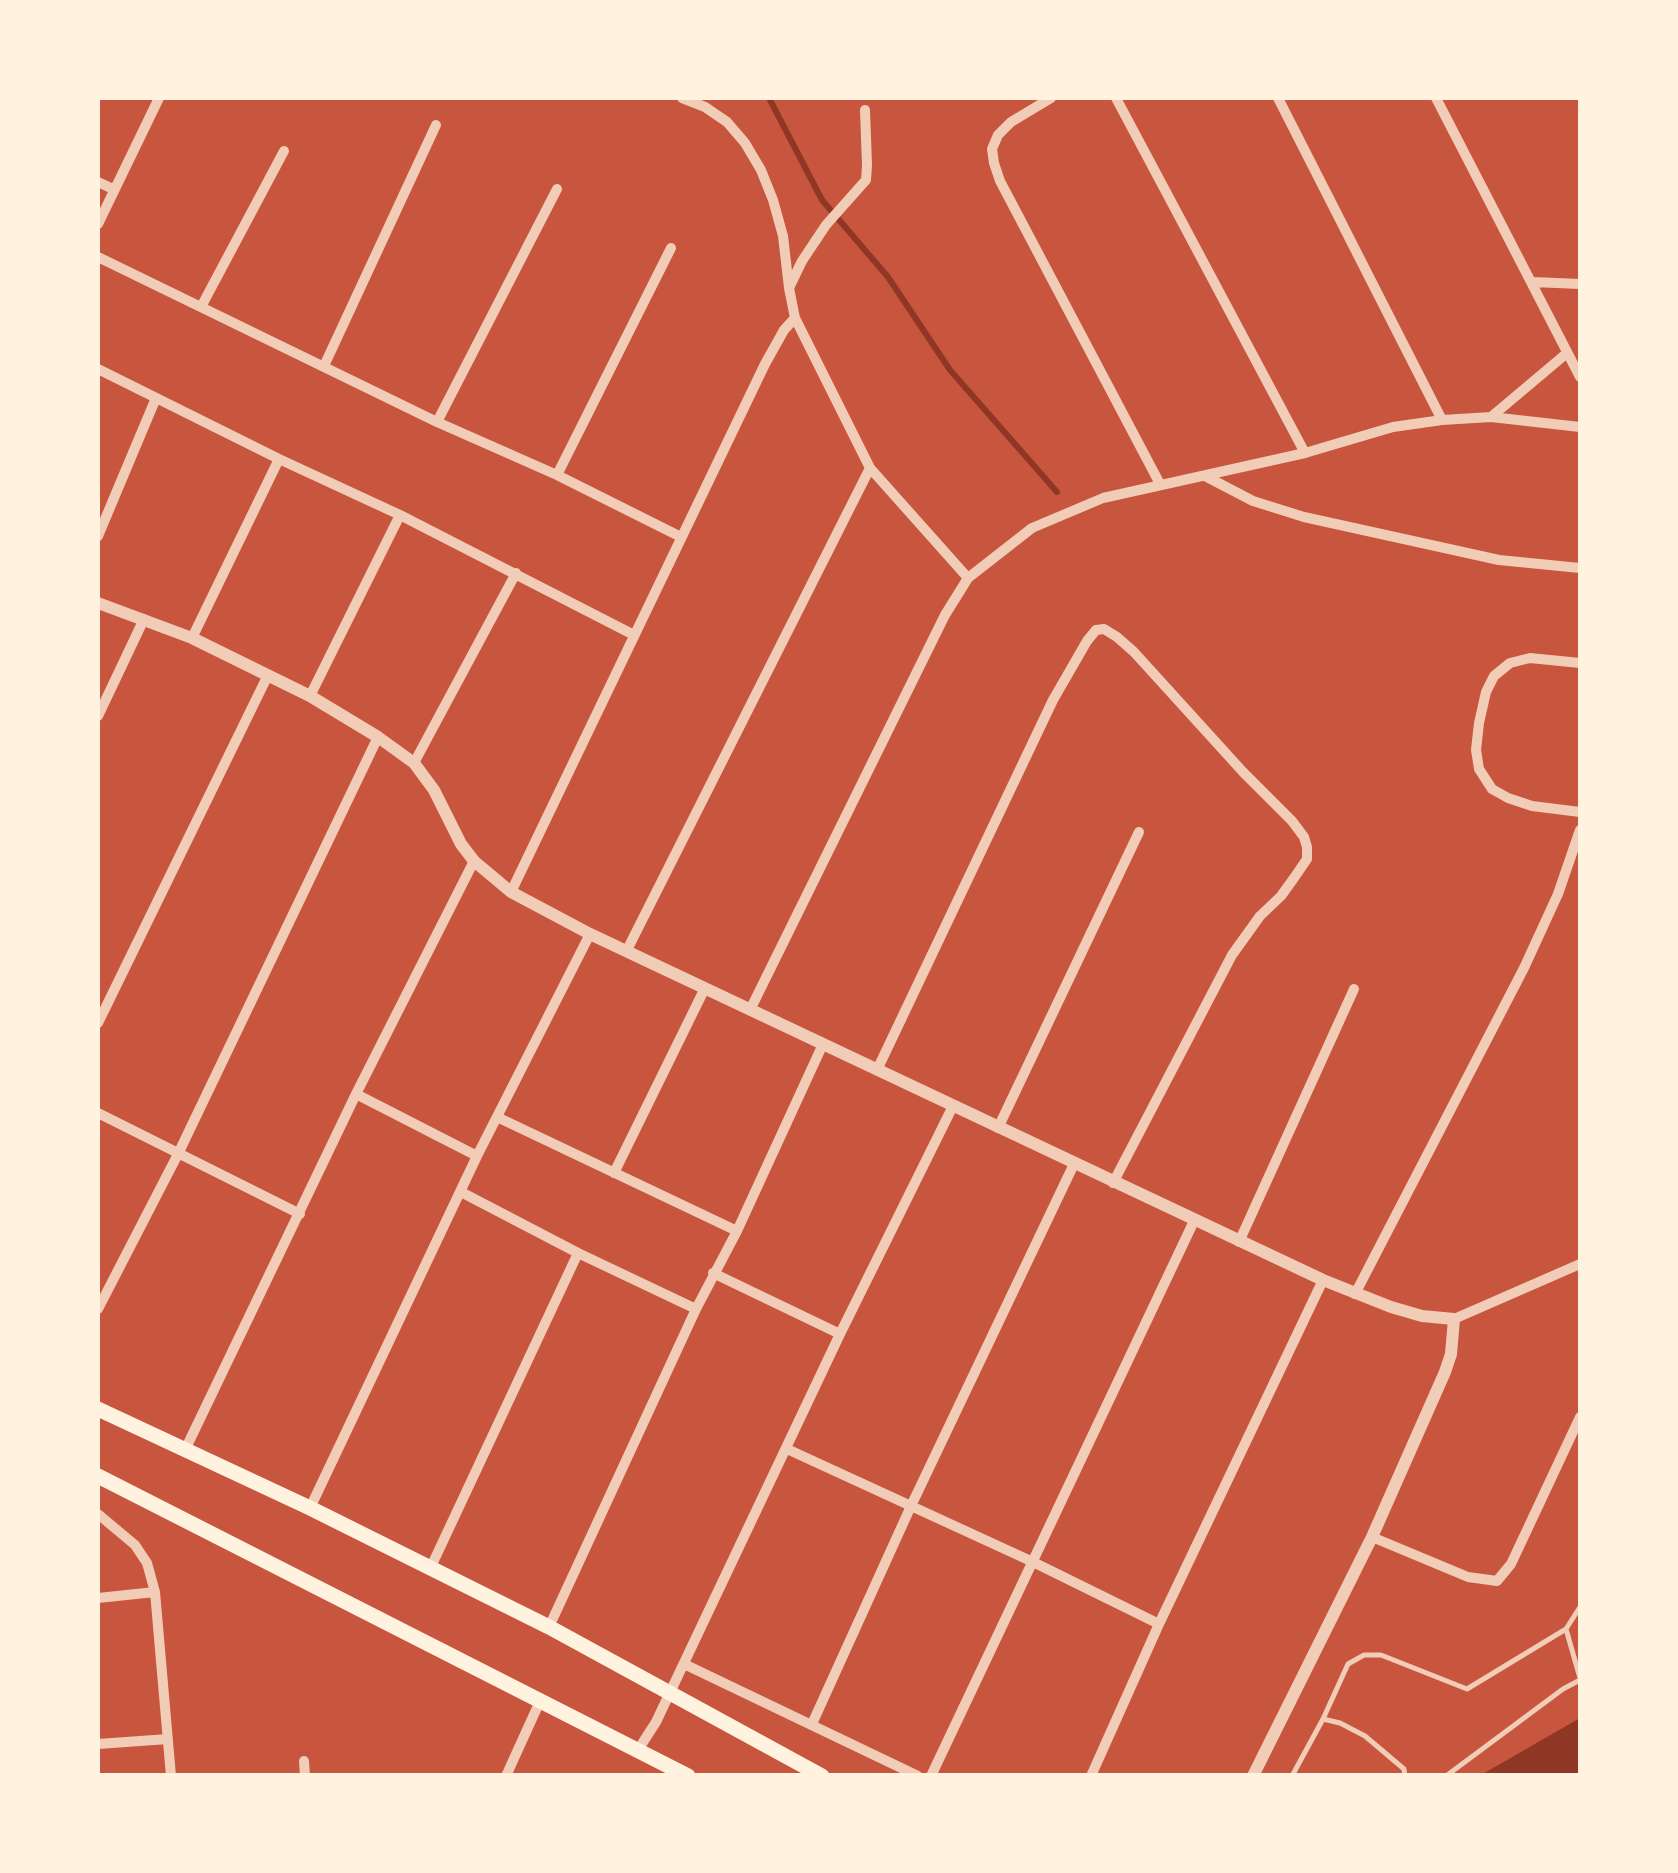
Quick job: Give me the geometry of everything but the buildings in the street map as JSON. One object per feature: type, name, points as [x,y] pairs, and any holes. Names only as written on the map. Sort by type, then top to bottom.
[{"type":"main road","points":[[98,1410],[310,1508],[549,1628],[809,1773]]},
{"type":"main road","points":[[98,1476],[688,1776]]},
{"type":"street","points":[[98,224],[159,98]]},
{"type":"street","points":[[682,98],[727,122],[745,142],[773,200],[795,318],[870,468],[968,578]]},
{"type":"street","points":[[1116,98],[1305,453]]},
{"type":"street","points":[[1278,98],[1442,420]]},
{"type":"street","points":[[1436,98],[1580,378]]},
{"type":"street","points":[[1043,99],[998,135],[992,149],[1000,181],[1160,484]]},
{"type":"street","points":[[788,288],[826,225],[866,180],[864,110]]},
{"type":"street","points":[[324,366],[436,125]]},
{"type":"street","points":[[201,307],[284,151]]},
{"type":"street","points":[[98,182],[113,190]]},
{"type":"street","points":[[437,422],[557,189]]},
{"type":"street","points":[[557,475],[672,248]]},
{"type":"street","points":[[98,257],[681,537]]},
{"type":"street","points":[[1533,282],[1580,284]]},
{"type":"street","points":[[511,892],[765,364],[795,318]]},
{"type":"street","points":[[1491,418],[1567,353]]},
{"type":"street","points":[[98,370],[278,460],[400,514],[634,635]]},
{"type":"street","points":[[98,536],[156,398]]},
{"type":"street","points":[[750,1010],[944,615],[968,578],[1032,528],[1104,498],[1305,453],[1393,427],[1491,418],[1580,426]]},
{"type":"street","points":[[192,638],[278,460]]},
{"type":"street","points":[[627,950],[870,468]]},
{"type":"street","points":[[1205,476],[1253,501],[1304,517],[1499,560],[1580,568]]},
{"type":"street","points":[[310,696],[400,514]]},
{"type":"street","points":[[414,763],[516,574]]},
{"type":"street","points":[[98,603],[192,638],[310,696],[378,737],[414,763],[434,790],[461,844],[474,861],[511,892],[590,934],[1323,1280],[1422,1316],[1454,1319],[1580,1264]]},
{"type":"street","points":[[98,716],[144,619]]},
{"type":"street","points":[[877,1070],[1053,700],[1096,630],[1104,629],[1134,652],[1304,836],[1307,847],[1306,859],[1281,896],[1260,916],[1232,955],[1113,1183]]},
{"type":"street","points":[[1580,663],[1530,658],[1510,663],[1494,676],[1486,692],[1476,750],[1479,769],[1492,788],[1508,798],[1532,806],[1580,812]]},
{"type":"street","points":[[98,1022],[268,675]]},
{"type":"street","points":[[98,1309],[178,1154],[378,737]]},
{"type":"street","points":[[1355,1294],[1524,968],[1558,894],[1580,830]]},
{"type":"street","points":[[998,1128],[1139,832]]},
{"type":"street","points":[[185,1450],[356,1094],[474,861]]},
{"type":"street","points":[[310,1508],[497,1117],[590,934]]},
{"type":"street","points":[[614,1173],[706,988]]},
{"type":"street","points":[[1239,1242],[1354,989]]},
{"type":"street","points":[[549,1628],[823,1044]]},
{"type":"street","points":[[356,1094],[478,1156]]},
{"type":"street","points":[[638,1750],[670,1694],[953,1106]]},
{"type":"street","points":[[98,1114],[300,1214]]},
{"type":"street","points":[[497,1117],[737,1230]]},
{"type":"street","points":[[812,1724],[1074,1164]]},
{"type":"street","points":[[461,1192],[696,1309]]},
{"type":"street","points":[[931,1776],[1194,1221]]},
{"type":"street","points":[[430,1569],[578,1253]]},
{"type":"street","points":[[713,1273],[840,1334]]},
{"type":"street","points":[[1092,1776],[1159,1624],[1323,1280]]},
{"type":"street","points":[[1253,1776],[1372,1537],[1445,1372],[1454,1319]]},
{"type":"street","points":[[1372,1537],[1468,1577],[1497,1581],[1510,1564],[1580,1416]]},
{"type":"street","points":[[787,1448],[1159,1624]]},
{"type":"street","points":[[98,1514],[135,1545],[146,1563],[155,1592],[170,1776]]},
{"type":"street","points":[[98,1598],[155,1592]]},
{"type":"street","points":[[684,1664],[918,1776]]},
{"type":"street","points":[[506,1776],[541,1700]]},
{"type":"street","points":[[98,1744],[168,1738]]},
{"type":"street","points":[[304,1762],[305,1776]]},
{"type":"lane","points":[[1292,1776],[1348,1664],[1364,1655],[1381,1655],[1467,1689],[1566,1629],[1580,1607]]},
{"type":"lane","points":[[1446,1776],[1580,1679],[1566,1629]]},
{"type":"lane","points":[[1323,1719],[1365,1736],[1404,1768],[1406,1776]]},
{"type":"shaded area","points":[[1580,1718],[1580,1775],[1481,1775]]},
{"type":"waterway","points":[[769,98],[822,200],[888,277],[950,370],[1057,492]]}]
